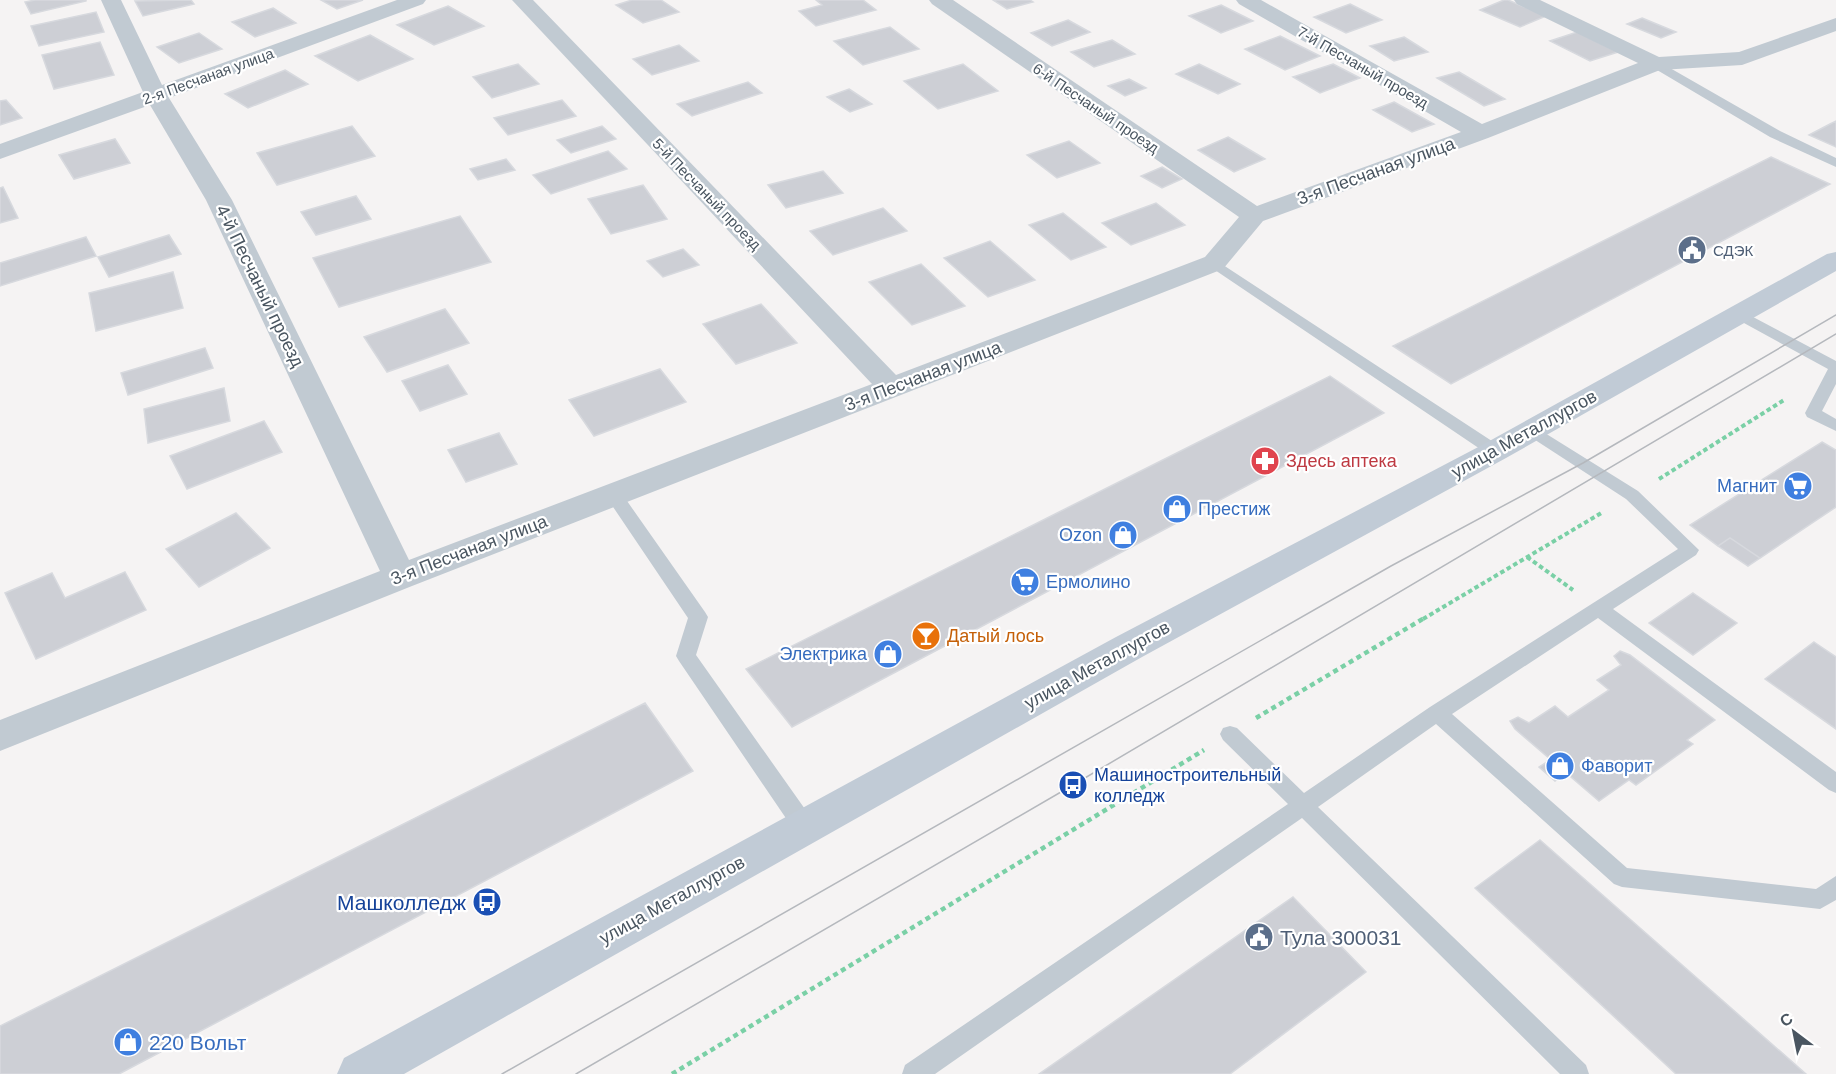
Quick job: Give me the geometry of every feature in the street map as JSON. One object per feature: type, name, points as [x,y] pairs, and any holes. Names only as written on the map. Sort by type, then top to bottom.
[{"type":"main road","name":"улица Металлургов","points":[[360,1074],[804,826],[1129,647],[1495,451],[1836,260]]},
{"type":"street","name":"4-й Песчаный проезд","points":[[111,0],[156,96],[219,200],[400,577]]},
{"type":"street","name":"2-я Песчаная улица","points":[[0,152],[416,0]]},
{"type":"street","name":"5-й Песчаный проезд","points":[[522,0],[892,388]]},
{"type":"street","name":"6-й Песчаный проезд","points":[[939,0],[1254,216]]},
{"type":"street","name":"7-й Песчаный проезд","points":[[1246,0],[1480,133]]},
{"type":"street","points":[[1524,0],[1656,64]]},
{"type":"street","name":"3-я Песчаная улица","points":[[0,736],[400,577],[1214,263],[1254,216],[1480,133],[1656,64],[1742,58],[1836,24]]},
{"type":"lane","points":[[1656,64],[1775,134],[1836,163]]},
{"type":"lane","points":[[1214,263],[1495,451]]},
{"type":"lane","points":[[1738,314],[1836,368],[1813,413],[1836,426]]},
{"type":"lane","points":[[914,1074],[1437,712],[1690,550],[1632,495],[1533,430]]},
{"type":"lane","points":[[614,495],[698,617],[686,656],[804,826]]},
{"type":"lane","points":[[1599,609],[1836,784]]},
{"type":"lane","points":[[1437,712],[1622,877],[1820,900],[1836,885]]},
{"type":"lane","points":[[1230,734],[1577,1074]]},
{"type":"path","points":[[1527,557],[1599,609]]},
{"type":"building","points":[[35,0],[86,1],[31,14],[25,2]]},
{"type":"building","points":[[191,0],[194,4],[143,16],[135,1]]},
{"type":"building","points":[[321,0],[363,0],[337,9]]},
{"type":"building","points":[[632,0],[661,0],[679,12],[643,23],[616,5]]},
{"type":"building","points":[[816,0],[863,0],[876,10],[816,26],[799,11],[822,5]]},
{"type":"building","points":[[993,0],[1030,0],[1033,2],[1007,9]]},
{"type":"building","points":[[1504,0],[1546,16],[1520,27],[1480,10]]},
{"type":"building","points":[[1350,4],[1382,20],[1346,33],[1314,17]]},
{"type":"building","points":[[1221,5],[1253,21],[1221,33],[1189,16]]},
{"type":"building","points":[[448,6],[484,26],[434,45],[397,25]]},
{"type":"building","points":[[273,8],[296,23],[255,37],[232,22]]},
{"type":"building","points":[[96,12],[104,32],[39,46],[31,26]]},
{"type":"building","points":[[1642,18],[1676,32],[1661,38],[1627,24]]},
{"type":"building","points":[[1068,20],[1090,32],[1052,46],[1031,33]]},
{"type":"building","points":[[890,27],[919,49],[863,65],[834,41]]},
{"type":"building","points":[[1577,32],[1618,52],[1590,61],[1550,41]]},
{"type":"building","points":[[199,33],[222,49],[179,63],[157,47]]},
{"type":"building","points":[[370,35],[413,59],[358,81],[315,56]]},
{"type":"building","points":[[1280,36],[1320,56],[1285,70],[1245,49]]},
{"type":"building","points":[[1404,37],[1428,52],[1394,61],[1370,46]]},
{"type":"building","points":[[1112,40],[1135,54],[1094,67],[1071,52]]},
{"type":"building","points":[[100,42],[114,75],[54,89],[42,55]]},
{"type":"building","points":[[679,45],[699,61],[652,75],[633,59]]},
{"type":"building","points":[[518,64],[539,84],[492,98],[473,77]]},
{"type":"building","points":[[963,64],[998,91],[938,109],[904,81]]},
{"type":"building","points":[[1199,64],[1240,84],[1218,94],[1176,74]]},
{"type":"building","points":[[1333,64],[1360,78],[1320,93],[1293,77]]},
{"type":"building","points":[[285,70],[308,84],[248,108],[225,94]]},
{"type":"building","points":[[1459,72],[1505,99],[1484,106],[1437,78]]},
{"type":"building","points":[[1129,79],[1146,88],[1125,96],[1108,86]]},
{"type":"building","points":[[748,82],[762,93],[692,116],[677,104]]},
{"type":"building","points":[[849,89],[872,104],[850,112],[827,97]]},
{"type":"building","points":[[6,100],[22,118],[0,125],[0,101]]},
{"type":"building","points":[[562,100],[576,116],[508,135],[494,118]]},
{"type":"building","points":[[1394,102],[1434,124],[1412,132],[1373,110]]},
{"type":"building","points":[[1836,121],[1836,147],[1809,135],[1830,124]]},
{"type":"building","points":[[352,126],[375,156],[277,185],[257,153]]},
{"type":"building","points":[[602,126],[616,139],[571,153],[557,140]]},
{"type":"building","points":[[1228,137],[1265,159],[1234,172],[1198,150]]},
{"type":"building","points":[[115,139],[130,163],[74,179],[59,155]]},
{"type":"building","points":[[1069,141],[1100,163],[1057,178],[1027,155]]},
{"type":"building","points":[[608,151],[627,169],[551,194],[533,175]]},
{"type":"building","points":[[1771,157],[1830,184],[1451,384],[1393,346]]},
{"type":"building","points":[[506,159],[515,170],[478,180],[470,169]]},
{"type":"building","points":[[1162,167],[1182,179],[1162,188],[1141,176]]},
{"type":"building","points":[[823,171],[843,193],[786,208],[768,185]]},
{"type":"building","points":[[643,185],[667,219],[611,234],[588,199]]},
{"type":"building","points":[[3,187],[18,218],[0,223],[0,188]]},
{"type":"building","points":[[356,196],[371,219],[316,235],[301,212]]},
{"type":"building","points":[[1156,203],[1185,225],[1131,245],[1102,223]]},
{"type":"building","points":[[883,208],[907,231],[833,255],[810,231]]},
{"type":"building","points":[[1063,213],[1106,247],[1071,260],[1029,225]]},
{"type":"building","points":[[460,216],[491,262],[339,307],[313,258]]},
{"type":"building","points":[[169,235],[181,254],[109,277],[98,257]]},
{"type":"building","points":[[86,237],[96,256],[0,286],[0,263]]},
{"type":"building","points":[[990,241],[1035,280],[988,297],[944,258]]},
{"type":"building","points":[[683,249],[699,265],[663,277],[647,261]]},
{"type":"building","points":[[921,264],[965,306],[912,325],[869,282]]},
{"type":"building","points":[[173,272],[183,308],[96,331],[89,293]]},
{"type":"building","points":[[761,304],[797,343],[736,364],[703,324]]},
{"type":"building","points":[[445,309],[469,343],[387,372],[364,337]]},
{"type":"building","points":[[205,348],[213,368],[128,395],[121,373]]},
{"type":"building","points":[[448,365],[467,394],[420,411],[402,381]]},
{"type":"building","points":[[660,369],[686,402],[594,436],[569,400]]},
{"type":"building","points":[[1330,376],[1384,413],[792,727],[746,669]]},
{"type":"building","points":[[224,388],[230,421],[148,443],[144,409]]},
{"type":"building","points":[[264,421],[282,452],[187,489],[170,456]]},
{"type":"building","points":[[499,433],[517,464],[466,482],[448,450]]},
{"type":"building","points":[[1822,442],[1836,450],[1836,507],[1760,558],[1730,538],[1718,546],[1690,525]]},
{"type":"building","points":[[236,513],[270,548],[199,587],[166,549]]},
{"type":"building","points":[[1730,538],[1760,558],[1748,566],[1718,546]]},
{"type":"building","points":[[125,572],[146,610],[36,659],[5,593],[52,573],[65,598]]},
{"type":"building","points":[[1693,593],[1737,623],[1693,655],[1649,623]]},
{"type":"building","points":[[1814,642],[1836,657],[1836,729],[1765,679]]},
{"type":"building","points":[[1620,651],[1630,655],[1715,720],[1687,740],[1693,744],[1636,785],[1629,780],[1599,801],[1515,729],[1510,721],[1518,717],[1529,723],[1555,706],[1568,717],[1609,690],[1597,680],[1621,665],[1614,656]]},
{"type":"building","points":[[645,703],[693,771],[119,1074],[0,1074],[0,1026]]},
{"type":"building","points":[[1550,760],[1567,773],[1555,781],[1539,767]]},
{"type":"building","points":[[1540,840],[1806,1074],[1676,1074],[1475,888]]},
{"type":"building","points":[[1293,897],[1366,972],[1230,1074],[1039,1074]]},
{"type":"tram line","points":[[502,1074],[1391,566],[1583,463],[1836,315]]},
{"type":"tram line","points":[[576,1074],[1073,785],[1836,334]]},
{"type":"place","name":"СДЭК","points":[[1692,250]]},
{"type":"place","name":"Здесь аптека","points":[[1265,461]]},
{"type":"place","name":"Магнит","points":[[1798,486]]},
{"type":"place","name":"Престиж","points":[[1177,509]]},
{"type":"place","name":"Ozon","points":[[1123,535]]},
{"type":"place","name":"Ермолино","points":[[1025,582]]},
{"type":"place","name":"Датый лось","points":[[926,636]]},
{"type":"place","name":"Электрика","points":[[888,654]]},
{"type":"place","name":"Фаворит","points":[[1560,766]]},
{"type":"place","name":"Машиностроительный колледж","points":[[1073,785]]},
{"type":"place","name":"Машколледж","points":[[487,902]]},
{"type":"place","name":"Тула 300031","points":[[1259,937]]},
{"type":"place","name":"220 Вольт","points":[[128,1042]]}]
